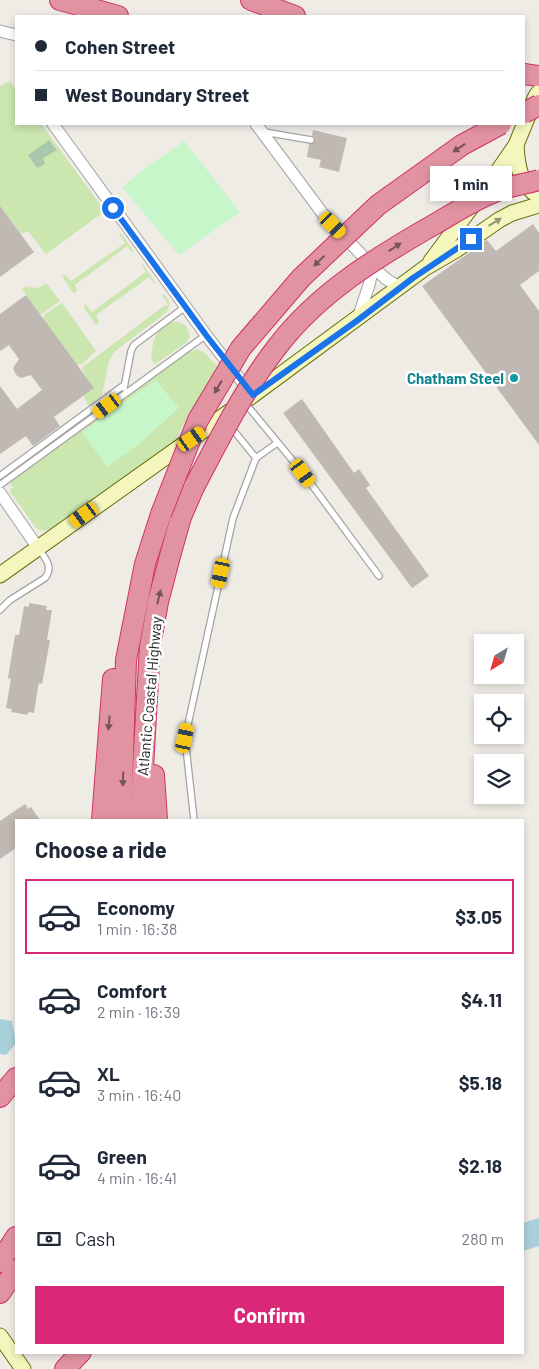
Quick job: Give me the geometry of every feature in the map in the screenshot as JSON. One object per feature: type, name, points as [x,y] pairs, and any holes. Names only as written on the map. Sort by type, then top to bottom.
[{"type":"highway","points":[[60,0],[114,15]]},
{"type":"highway","points":[[251,0],[292,15]]},
{"type":"highway","points":[[525,74],[539,76]]},
{"type":"highway","points":[[525,112],[539,105]]},
{"type":"highway","points":[[525,118],[539,119]]},
{"type":"highway","name":"Atlantic Coastal Highway","points":[[121,819],[126,660],[136,608],[145,564],[160,514],[198,420],[241,348],[301,278],[378,204],[462,145],[499,125]]},
{"type":"highway","name":"Atlantic Coastal Highway","points":[[140,819],[150,646],[158,602],[182,517],[194,487],[239,402],[278,346],[305,315],[335,288],[399,244],[452,214],[495,192],[539,180]]},
{"type":"highway","points":[[102,819],[114,676],[136,608]]},
{"type":"highway","points":[[148,692],[157,819]]},
{"type":"highway","points":[[0,1098],[15,1079]]},
{"type":"highway","points":[[0,1262],[15,1239]]},
{"type":"highway","points":[[0,1293],[15,1271]]},
{"type":"highway","points":[[65,1369],[79,1354]]},
{"type":"main road","points":[[525,123],[539,92]]},
{"type":"main road","points":[[426,268],[516,145],[524,125]]},
{"type":"main road","points":[[516,145],[518,166],[523,181],[539,196]]},
{"type":"main road","points":[[0,575],[358,320],[426,268],[499,220],[512,213],[539,205]]},
{"type":"main road","points":[[0,1336],[23,1369]]},
{"type":"street","points":[[0,31],[15,34]]},
{"type":"street","points":[[54,125],[206,335],[248,399]]},
{"type":"street","points":[[259,128],[323,214],[373,267],[386,279],[400,287]]},
{"type":"street","points":[[358,320],[373,267]]},
{"type":"street","points":[[0,493],[38,548]]},
{"type":"lane","points":[[259,128],[311,140]]},
{"type":"lane","points":[[123,395],[131,351],[134,345],[185,307]]},
{"type":"lane","points":[[0,485],[206,335]]},
{"type":"lane","points":[[0,476],[124,385]]},
{"type":"lane","points":[[248,399],[277,443],[303,473],[379,576]]},
{"type":"lane","points":[[222,417],[256,458]]},
{"type":"lane","points":[[194,819],[185,738],[233,518],[256,458],[277,443]]},
{"type":"lane","points":[[0,610],[10,600],[45,578],[49,573],[50,564],[38,548]]},
{"type":"green space","points":[[10,81],[15,88],[15,125],[42,125],[105,211],[46,254],[28,231],[21,234],[0,206],[0,86]]},
{"type":"green space","points":[[49,140],[57,150],[43,158],[45,164],[37,168],[28,155]]},
{"type":"green space","points":[[184,141],[240,212],[179,255],[122,187],[150,163],[153,163]]},
{"type":"green space","points":[[121,233],[134,252],[127,246],[75,285],[77,290],[73,293],[62,276],[65,275],[71,281],[125,243],[119,234]]},
{"type":"green space","points":[[142,263],[156,283],[149,277],[96,315],[99,323],[96,325],[84,306],[86,305],[92,312],[146,272]]},
{"type":"green space","points":[[46,283],[60,301],[39,314],[22,289],[26,286],[28,288],[31,286],[37,289]]},
{"type":"green space","points":[[164,294],[170,303],[167,312],[115,351],[109,361],[102,395],[89,406],[83,396],[93,388],[82,370],[83,367],[165,305],[167,306],[168,304],[162,295]]},
{"type":"green space","points":[[62,303],[96,351],[81,365],[80,363],[77,366],[43,319],[45,314]]},
{"type":"green space","points":[[170,322],[178,322],[184,325],[188,329],[190,337],[186,343],[154,364],[151,358],[155,337]]},
{"type":"green space","points":[[196,349],[205,353],[217,366],[172,445],[55,527],[43,531],[36,528],[11,493],[10,489],[13,486],[10,485],[14,478],[191,350],[194,352]]},
{"type":"green space","points":[[156,380],[179,408],[139,444],[107,467],[82,432]]},
{"type":"water","points":[[0,1019],[12,1021],[15,1044],[6,1055],[0,1054]]},
{"type":"water","points":[[539,1218],[539,1246],[524,1251],[524,1223]]},
{"type":"building","points":[[313,130],[347,138],[339,172],[319,167],[321,160],[307,157],[309,144],[313,144],[315,141],[312,135]]},
{"type":"building","points":[[0,206],[34,252],[0,277]]},
{"type":"building","name":"Chatham Steel","points":[[533,224],[539,233],[539,271],[520,285],[539,311],[539,445],[422,286],[487,240],[496,251]]},
{"type":"building","points":[[26,295],[94,388],[54,417],[60,426],[33,446],[26,436],[0,454],[0,386],[17,409],[42,390],[31,375],[21,378],[16,375],[13,368],[19,359],[9,345],[0,351],[0,314]]},
{"type":"building","points":[[302,399],[354,473],[359,469],[370,485],[366,488],[429,576],[412,588],[283,413]]},
{"type":"building","points":[[29,603],[47,606],[46,610],[52,610],[47,640],[50,640],[42,684],[39,683],[34,713],[28,712],[28,715],[11,712],[12,709],[6,708],[11,679],[8,678],[15,635],[19,635],[24,606],[29,607]]},
{"type":"building","points":[[25,804],[28,809],[31,807],[39,819],[15,819],[15,849],[0,859],[0,821]]},
{"type":"place","name":"Chatham Steel","points":[[514,378]]},
{"type":"route","points":[[113,208],[206,335],[253,395],[358,320],[426,268],[471,239]]}]
